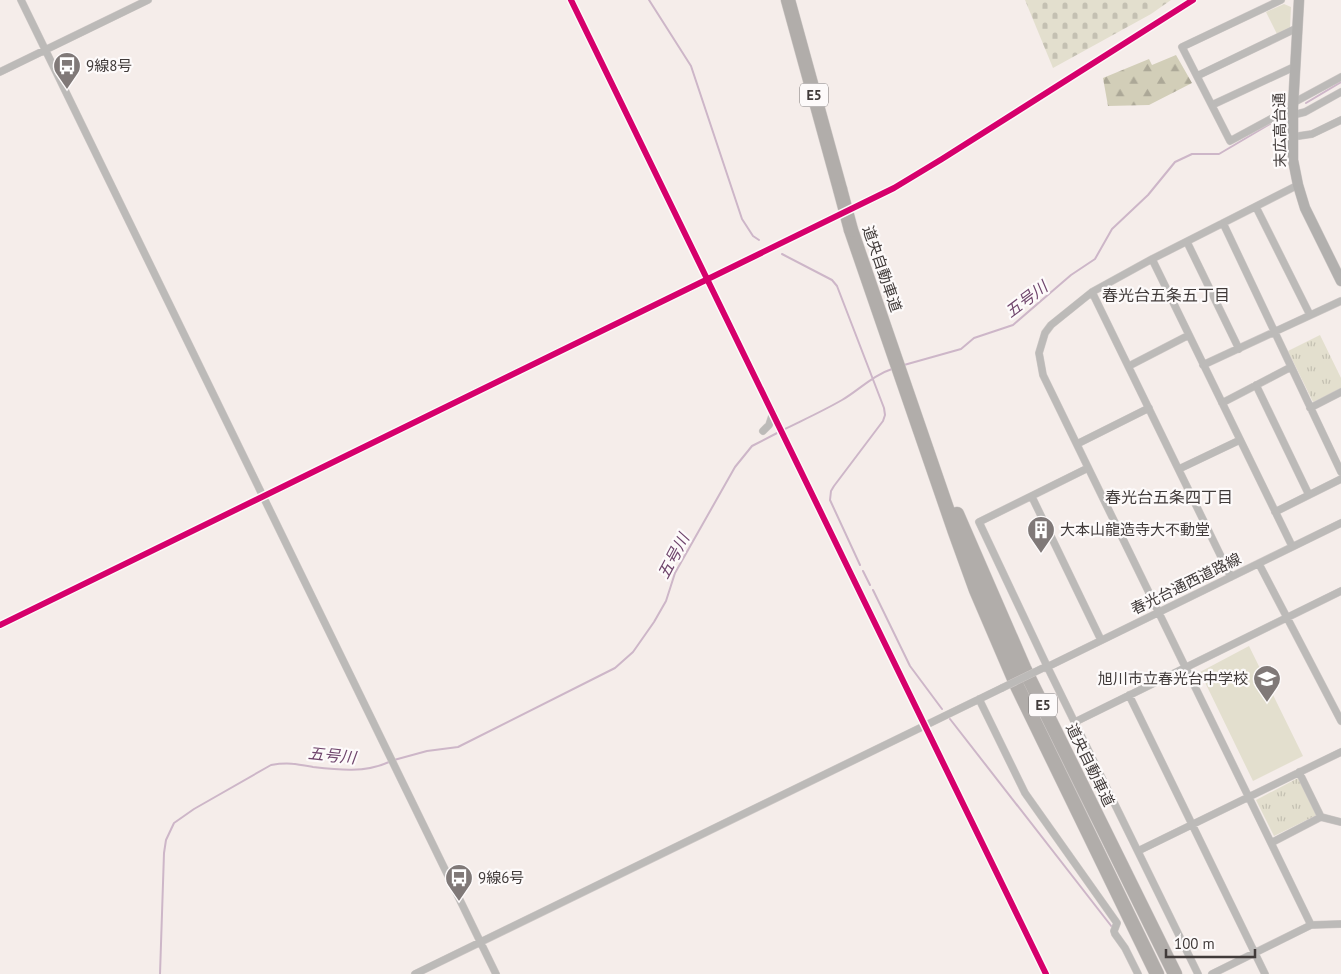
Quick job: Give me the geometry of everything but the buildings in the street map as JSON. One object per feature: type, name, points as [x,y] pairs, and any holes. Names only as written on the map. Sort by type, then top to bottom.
[{"type":"highway","name":"道央自動車道","points":[[788,0],[851,230],[894,350],[958,541],[1011,673],[1157,974]]},
{"type":"highway","name":"道央自動車道","points":[[921,430],[1024,668],[1175,974]]},
{"type":"street","points":[[20,0],[496,974]]},
{"type":"street","points":[[0,72],[148,0]]},
{"type":"street","points":[[571,0],[1046,974]]},
{"type":"street","points":[[0,625],[894,188],[958,150],[1193,0]]},
{"type":"street","points":[[1281,0],[1182,47],[1230,141],[1293,108],[1341,77]]},
{"type":"street","name":"末広高台通","points":[[1299,0],[1293,108],[1293,160],[1305,208],[1341,280]]},
{"type":"street","points":[[1197,76],[1297,28]]},
{"type":"street","points":[[1212,105],[1296,66]]},
{"type":"street","points":[[1293,108],[1306,112],[1341,92]]},
{"type":"street","points":[[1292,138],[1312,134],[1341,120]]},
{"type":"street","points":[[1298,186],[1152,259],[1092,292],[1051,325],[1041,342],[1039,353],[1043,375],[1311,925]]},
{"type":"street","points":[[1256,206],[1310,315]]},
{"type":"street","points":[[1223,224],[1341,472]]},
{"type":"street","points":[[1187,242],[1239,349]]},
{"type":"street","points":[[1152,259],[1292,546]]},
{"type":"street","points":[[1092,292],[1231,577]]},
{"type":"street","points":[[1203,365],[1341,301]]},
{"type":"street","points":[[1129,366],[1189,335]]},
{"type":"street","points":[[1222,403],[1291,367]]},
{"type":"street","points":[[1256,385],[1309,495]]},
{"type":"street","points":[[1310,408],[1341,392]]},
{"type":"street","points":[[1077,444],[1149,408]]},
{"type":"street","points":[[763,431],[769,425],[773,413]]},
{"type":"street","points":[[1179,469],[1240,440]]},
{"type":"street","points":[[1088,468],[979,522],[1045,667],[1198,974]]},
{"type":"street","points":[[1275,512],[1341,479]]},
{"type":"street","points":[[1032,497],[1101,640]]},
{"type":"street","name":"春光台通西道路線","points":[[415,974],[1259,564],[1292,546],[1341,524]]},
{"type":"street","points":[[1259,564],[1341,721]]},
{"type":"street","points":[[1074,722],[1287,617],[1340,594]]},
{"type":"street","points":[[1129,695],[1265,974]]},
{"type":"street","points":[[979,699],[1025,793],[1117,923],[1114,930],[1138,974]]},
{"type":"street","points":[[1138,851],[1341,752]]},
{"type":"street","points":[[1300,772],[1321,817]]},
{"type":"street","points":[[1271,843],[1321,817],[1341,822]]},
{"type":"street","points":[[1212,974],[1311,925],[1341,924]]},
{"type":"green space","points":[[1025,0],[1171,0],[1151,14],[1053,68]]},
{"type":"green space","points":[[1284,4],[1291,7],[1290,28],[1277,34],[1266,12]]},
{"type":"green space","points":[[1176,55],[1192,83],[1149,105],[1108,106],[1103,78],[1149,59],[1152,65]]},
{"type":"green space","points":[[1320,335],[1341,378],[1341,389],[1313,402],[1288,351]]},
{"type":"green space","points":[[1249,646],[1303,756],[1253,781],[1200,672]]},
{"type":"green space","points":[[1298,778],[1317,815],[1274,836],[1256,800]]},
{"type":"waterway","points":[[649,0],[691,66],[742,219],[753,236],[759,240]]},
{"type":"waterway","name":"五号川","points":[[1306,103],[1341,82]]},
{"type":"waterway","name":"五号川","points":[[904,365],[961,349],[974,338],[1013,325],[1071,275],[1095,259],[1112,229],[1148,195],[1175,162],[1192,154],[1219,154],[1270,124]]},
{"type":"waterway","points":[[782,254],[832,280],[837,286],[884,408],[885,415],[883,421],[831,491],[830,500],[860,565]]},
{"type":"waterway","name":"五号川","points":[[783,430],[835,404],[879,375],[892,369]]},
{"type":"waterway","name":"五号川","points":[[394,760],[427,751],[458,747],[615,668],[633,652],[654,622],[666,601],[675,573],[735,467],[752,446],[779,432]]},
{"type":"waterway","points":[[863,571],[870,585]]},
{"type":"waterway","points":[[873,590],[910,666],[942,709]]},
{"type":"waterway","points":[[950,719],[1112,927]]},
{"type":"waterway","name":"五号川","points":[[160,974],[164,853],[166,840],[174,823],[194,809],[271,765],[292,764],[352,770],[371,768],[389,762]]},
{"type":"cycle path","points":[[571,0],[1046,974]]},
{"type":"cycle path","points":[[0,625],[894,188],[1193,0]]},
{"type":"place","name":"9線8号","points":[[67,90]]},
{"type":"place","name":"大本山龍造寺大不動堂","points":[[1041,554]]},
{"type":"place","name":"旭川市立春光台中学校","points":[[1267,703]]},
{"type":"place","name":"9線6号","points":[[459,902]]},
{"type":"district","name":"春光台五条五丁目","points":[[1166,295]]},
{"type":"district","name":"春光台五条四丁目","points":[[1169,497]]}]
